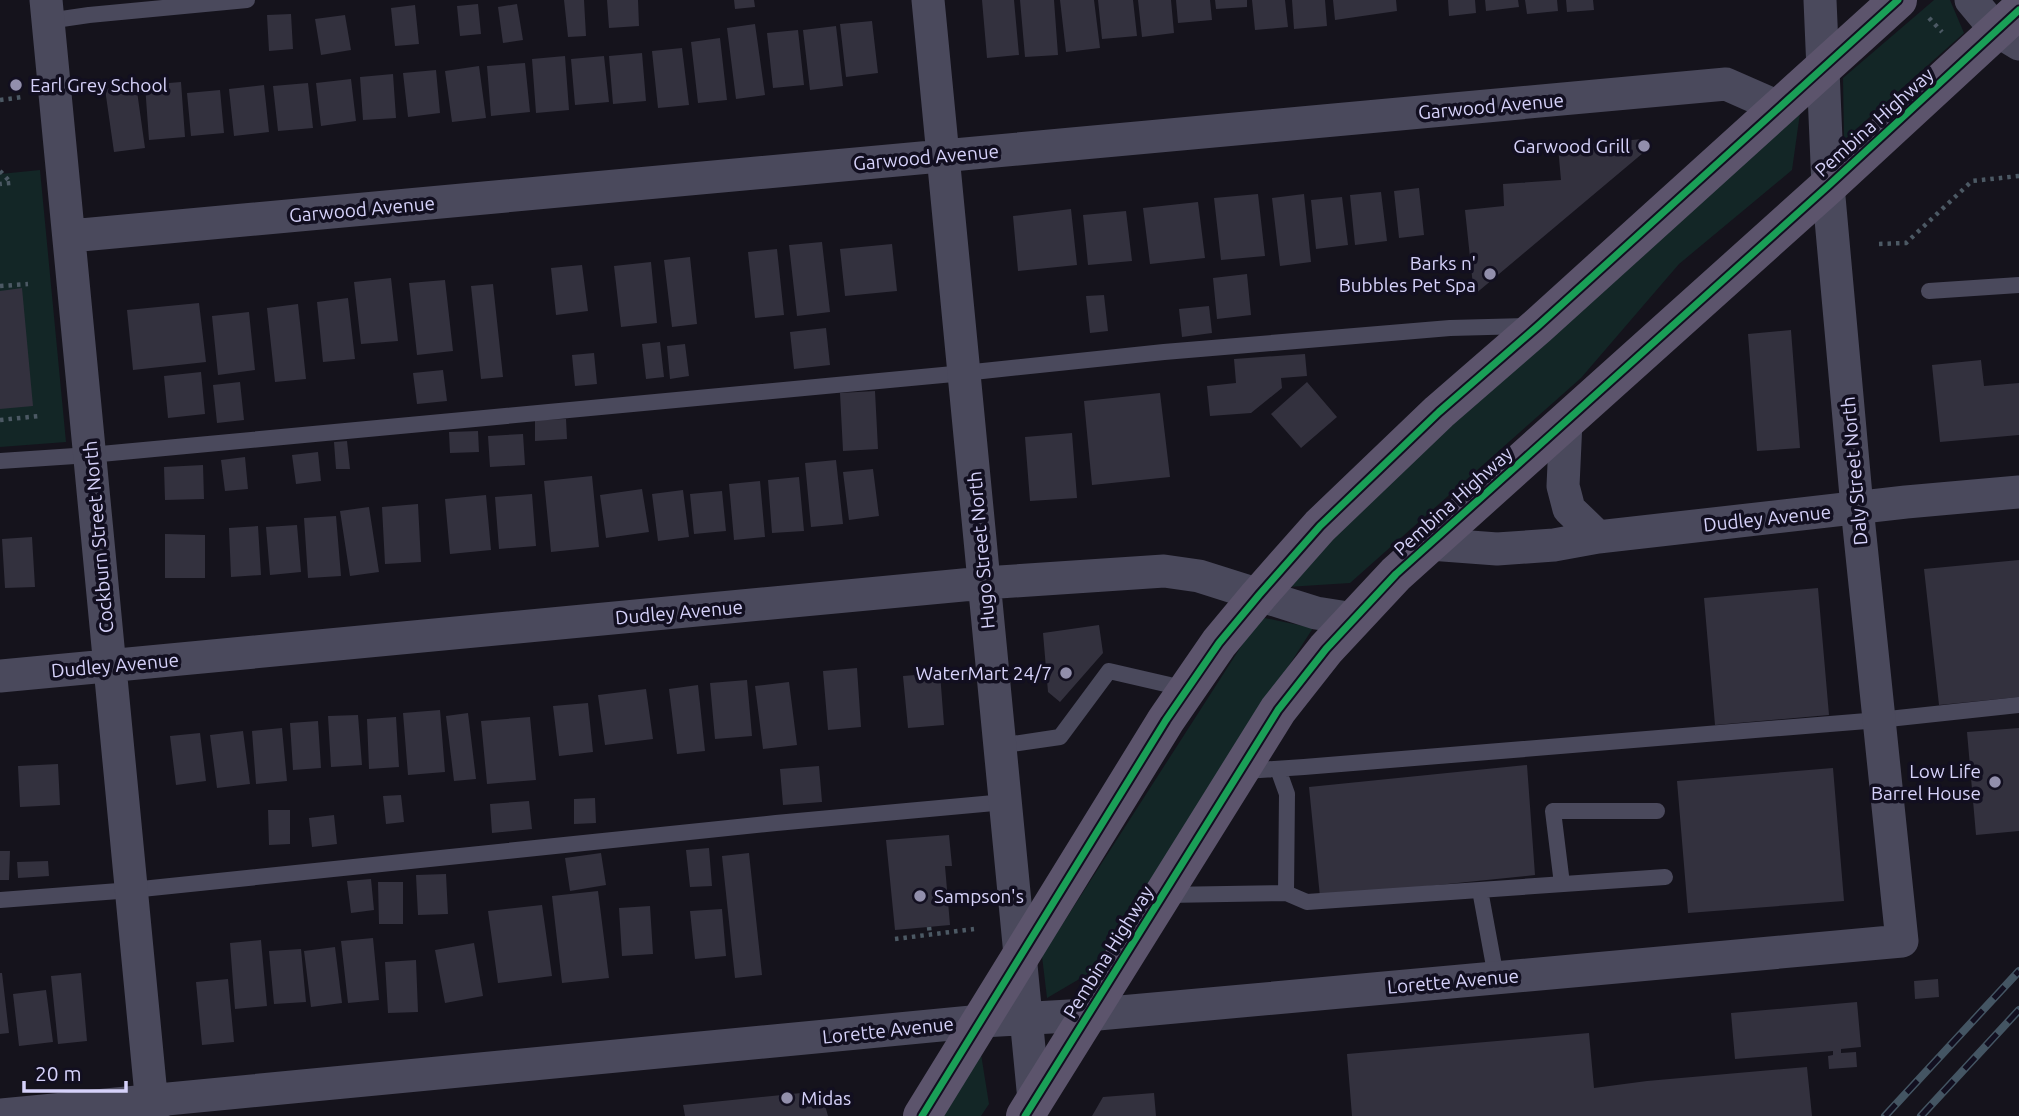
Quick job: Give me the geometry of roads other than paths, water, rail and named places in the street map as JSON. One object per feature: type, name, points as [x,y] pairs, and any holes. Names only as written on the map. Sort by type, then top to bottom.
[{"type":"main road","points":[[922,1116],[1187,689],[1219,643],[1320,526],[1439,412],[1538,326],[1778,107],[1823,68],[1910,5]]},
{"type":"main road","name":"Pembina Highway","points":[[1031,1111],[1087,1014],[1278,710],[1326,649],[1396,574],[1946,78],[2011,28]]},
{"type":"street","name":"Hugo Street North","points":[[928,0],[1026,1018],[1031,1111]]},
{"type":"street","name":"Daly Street North","points":[[1820,0],[1828,186],[1857,508],[1902,941]]},
{"type":"street","points":[[1971,0],[2011,28]]},
{"type":"street","name":"Cockburn Street North","points":[[47,11],[152,1108]]},
{"type":"street","name":"Garwood Avenue","points":[[69,236],[1726,84],[1778,107]]},
{"type":"street","points":[[1566,421],[1563,486],[1569,509],[1598,537]]},
{"type":"street","name":"Dudley Avenue","points":[[1430,544],[1497,549],[1554,545],[1598,537],[2019,492]]},
{"type":"street","name":"Dudley Avenue","points":[[0,676],[984,583],[1164,571],[1199,576],[1316,613],[1354,619]]},
{"type":"street","name":"Lorette Avenue","points":[[0,1115],[152,1108],[982,1021],[1087,1014],[1902,941]]},
{"type":"lane","points":[[47,11],[89,15],[247,0]]},
{"type":"lane","points":[[1929,291],[2019,285]]},
{"type":"lane","points":[[0,461],[90,455],[1164,352],[1450,328],[1538,326]]},
{"type":"lane","points":[[999,746],[1060,737],[1108,671],[1187,689]]},
{"type":"lane","points":[[1241,771],[1879,720],[2019,705]]},
{"type":"lane","points":[[1278,769],[1287,793],[1286,893]]},
{"type":"lane","points":[[0,900],[132,890],[1005,802]]},
{"type":"lane","points":[[1562,884],[1553,811],[1657,811]]},
{"type":"lane","points":[[1163,895],[1286,893],[1307,902],[1665,877]]},
{"type":"lane","points":[[1480,890],[1496,977]]},
{"type":"railway","points":[[1885,1116],[2019,971]]},
{"type":"railway","points":[[1921,1116],[2019,1010]]},
{"type":"place","name":"Earl Grey School","points":[[16,85]]},
{"type":"place","name":"Garwood Grill","points":[[1644,146]]},
{"type":"place","name":"Barks n' Bubbles Pet Spa","points":[[1490,274]]},
{"type":"place","name":"WaterMart 24/7","points":[[1066,673]]},
{"type":"place","name":"Low Life Barrel House","points":[[1995,782]]},
{"type":"place","name":"Sampson's","points":[[920,896]]},
{"type":"place","name":"Midas","points":[[787,1098]]}]
